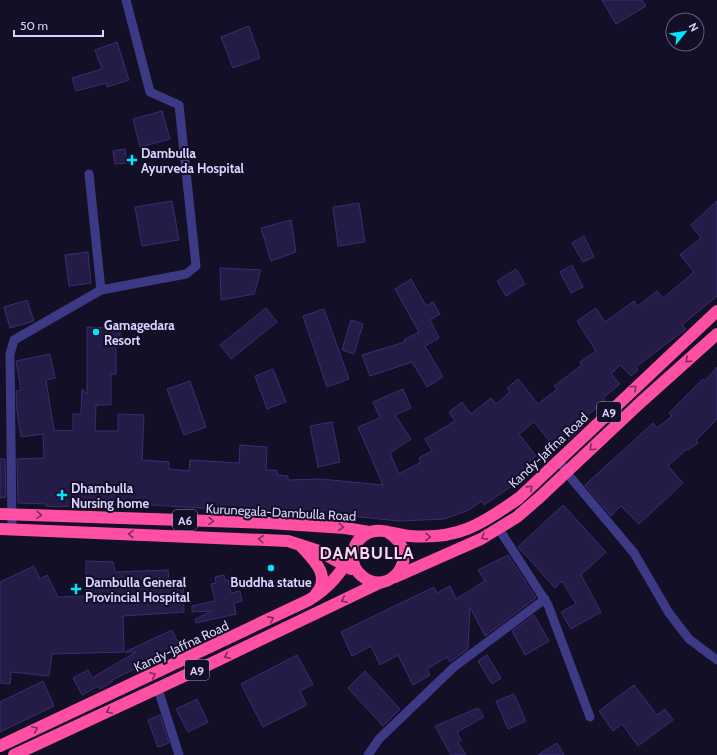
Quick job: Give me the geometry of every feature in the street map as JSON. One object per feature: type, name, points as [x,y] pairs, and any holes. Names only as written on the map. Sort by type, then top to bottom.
[{"type":"highway","name":"Kandy-Jaffna Road","points":[[389,533],[440,537],[468,530],[519,498],[717,311]]},
{"type":"highway","name":"A9","points":[[394,578],[445,556],[499,529],[540,497],[717,334]]},
{"type":"highway","name":"Kurunegala-Dambulla Road","points":[[6,514],[269,523],[345,528],[369,532]]},
{"type":"highway","points":[[80,517],[81,532]]},
{"type":"highway","name":"A6","points":[[6,529],[255,538],[288,541],[329,555],[360,575]]},
{"type":"highway","points":[[382,531],[389,533],[400,543],[404,558],[399,572],[394,578],[379,582],[366,579],[360,575],[353,563],[354,548],[357,541],[369,532],[382,531]]},
{"type":"highway","points":[[300,544],[320,567],[322,574],[321,587],[310,600]]},
{"type":"highway","name":"Kandy-Jaffna Road","points":[[0,746],[310,600],[335,580],[346,565],[354,548]]},
{"type":"highway","name":"A9","points":[[18,754],[379,582]]},
{"type":"street","points":[[6,529],[10,354],[14,340],[101,290],[186,274],[196,266],[179,105],[150,92],[126,0]]},
{"type":"street","points":[[89,174],[101,290]]},
{"type":"street","points":[[559,460],[566,472],[634,553],[670,613],[689,639],[717,660]]},
{"type":"street","points":[[499,529],[545,599],[561,636],[590,717]]},
{"type":"street","points":[[368,755],[379,739],[454,667],[545,599]]},
{"type":"street","points":[[158,688],[179,755]]},
{"type":"street","points":[[13,740],[18,754]]},
{"type":"building","points":[[602,0],[642,0],[646,6],[616,24]]},
{"type":"building","points":[[249,26],[260,58],[233,68],[221,37]]},
{"type":"building","points":[[117,42],[129,80],[107,87],[106,83],[76,91],[72,78],[102,69],[95,50]]},
{"type":"building","points":[[162,111],[170,139],[140,147],[133,119]]},
{"type":"building","points":[[125,149],[127,163],[115,164],[113,151]]},
{"type":"building","points":[[172,201],[179,240],[142,246],[135,207]]},
{"type":"building","points":[[717,201],[717,296],[682,325],[686,329],[636,367],[638,370],[631,376],[620,365],[611,374],[620,384],[603,398],[605,401],[579,422],[583,427],[557,450],[534,422],[519,434],[536,456],[527,463],[529,465],[513,478],[516,483],[484,505],[482,501],[469,510],[444,519],[399,521],[323,513],[324,511],[288,511],[288,515],[137,504],[89,504],[60,507],[46,506],[46,504],[18,503],[17,459],[44,458],[43,434],[21,437],[16,391],[21,390],[16,361],[50,354],[55,378],[46,380],[54,430],[73,431],[73,414],[81,414],[82,389],[87,394],[87,327],[120,328],[120,346],[116,346],[116,374],[111,374],[111,405],[96,405],[95,431],[118,431],[118,414],[144,415],[142,460],[169,462],[169,469],[189,471],[190,460],[239,463],[240,445],[267,447],[266,470],[277,470],[277,475],[288,476],[288,480],[321,479],[383,485],[358,427],[380,418],[373,402],[403,389],[411,408],[395,415],[411,439],[390,453],[399,474],[421,462],[419,458],[432,451],[425,439],[455,421],[449,412],[462,402],[471,414],[491,398],[496,404],[510,392],[507,388],[518,379],[538,404],[557,389],[554,386],[582,365],[580,362],[596,351],[577,321],[596,308],[605,322],[634,301],[638,306],[657,291],[663,298],[694,272],[680,255],[701,238],[691,225]]},
{"type":"building","points":[[359,203],[365,242],[338,246],[333,207]]},
{"type":"building","points":[[291,220],[296,252],[271,261],[261,228]]},
{"type":"building","points":[[584,236],[594,257],[583,262],[572,243]]},
{"type":"building","points":[[88,252],[91,283],[69,286],[65,255]]},
{"type":"building","points":[[572,265],[583,287],[571,293],[560,272]]},
{"type":"building","points":[[220,268],[261,270],[254,294],[221,300]]},
{"type":"building","points":[[516,269],[525,284],[506,296],[497,281]]},
{"type":"building","points":[[411,279],[426,306],[433,302],[440,314],[430,320],[439,338],[425,346],[443,377],[427,387],[412,362],[370,376],[362,355],[405,342],[404,340],[419,332],[395,289]]},
{"type":"building","points":[[27,300],[34,321],[10,328],[4,307]]},
{"type":"building","points":[[266,308],[277,322],[231,359],[220,345]]},
{"type":"building","points":[[324,309],[349,379],[327,387],[303,316]]},
{"type":"building","points":[[351,320],[363,324],[354,354],[342,350]]},
{"type":"building","points":[[717,367],[717,419],[696,440],[698,443],[688,450],[687,449],[668,466],[683,483],[639,524],[621,506],[611,516],[585,485],[653,423],[657,428],[672,416],[669,413],[703,379],[705,381]]},
{"type":"building","points":[[273,369],[286,402],[267,409],[255,376]]},
{"type":"building","points":[[190,381],[206,427],[184,435],[167,389]]},
{"type":"building","points":[[332,422],[340,462],[318,467],[310,426]]},
{"type":"building","points":[[0,459],[5,459],[6,497],[0,498]]},
{"type":"building","points":[[563,505],[606,552],[581,575],[601,612],[571,629],[561,612],[576,604],[562,581],[555,588],[518,547]]},
{"type":"building","points":[[508,555],[536,598],[485,636],[470,607],[468,649],[450,662],[447,657],[427,669],[430,675],[413,685],[398,655],[380,665],[371,646],[352,656],[341,632],[434,587],[437,593],[450,586],[456,599],[485,581],[478,570]]},
{"type":"building","points":[[86,561],[113,562],[115,572],[168,570],[169,583],[183,582],[184,612],[123,616],[124,652],[52,654],[49,676],[11,672],[10,684],[0,683],[0,582],[34,566],[40,579],[47,575],[58,597],[86,596]]},
{"type":"building","points":[[224,575],[225,580],[228,580],[231,593],[240,591],[242,601],[234,603],[236,614],[196,623],[195,619],[212,611],[192,612],[192,606],[215,601],[211,584],[216,583],[215,577]]},
{"type":"building","points":[[534,615],[549,641],[525,655],[512,631]]},
{"type":"building","points":[[172,630],[180,647],[112,680],[112,682],[100,689],[99,686],[82,695],[73,678],[88,670],[92,678],[136,652],[125,652]]},
{"type":"building","points":[[297,655],[313,684],[300,691],[307,705],[263,727],[241,684]]},
{"type":"building","points":[[487,655],[501,678],[492,684],[478,661]]},
{"type":"building","points":[[365,671],[400,709],[383,726],[348,688]]},
{"type":"building","points":[[43,681],[54,706],[0,732],[0,702]]},
{"type":"building","points":[[634,685],[657,715],[665,709],[673,720],[638,746],[622,724],[613,731],[599,711]]},
{"type":"building","points":[[514,694],[526,721],[508,729],[496,701]]},
{"type":"building","points":[[197,699],[208,722],[188,732],[176,709]]},
{"type":"building","points":[[478,708],[484,717],[457,732],[461,740],[458,742],[466,755],[451,755],[435,726]]},
{"type":"building","points":[[160,715],[169,743],[158,747],[148,720]]},
{"type":"building","points":[[557,743],[564,755],[538,755]]},
{"type":"place","name":"Dambulla Ayurveda Hospital","points":[[132,160]]},
{"type":"place","name":"Gamagedara Resort","points":[[96,332]]},
{"type":"place","name":"Dhambulla Nursing home","points":[[62,495]]},
{"type":"place","name":"Buddha statue","points":[[271,568]]},
{"type":"place","name":"Dambulla General Provincial Hospital","points":[[76,589]]},
{"type":"district","name":"DAMBULLA","points":[[367,553]]}]
